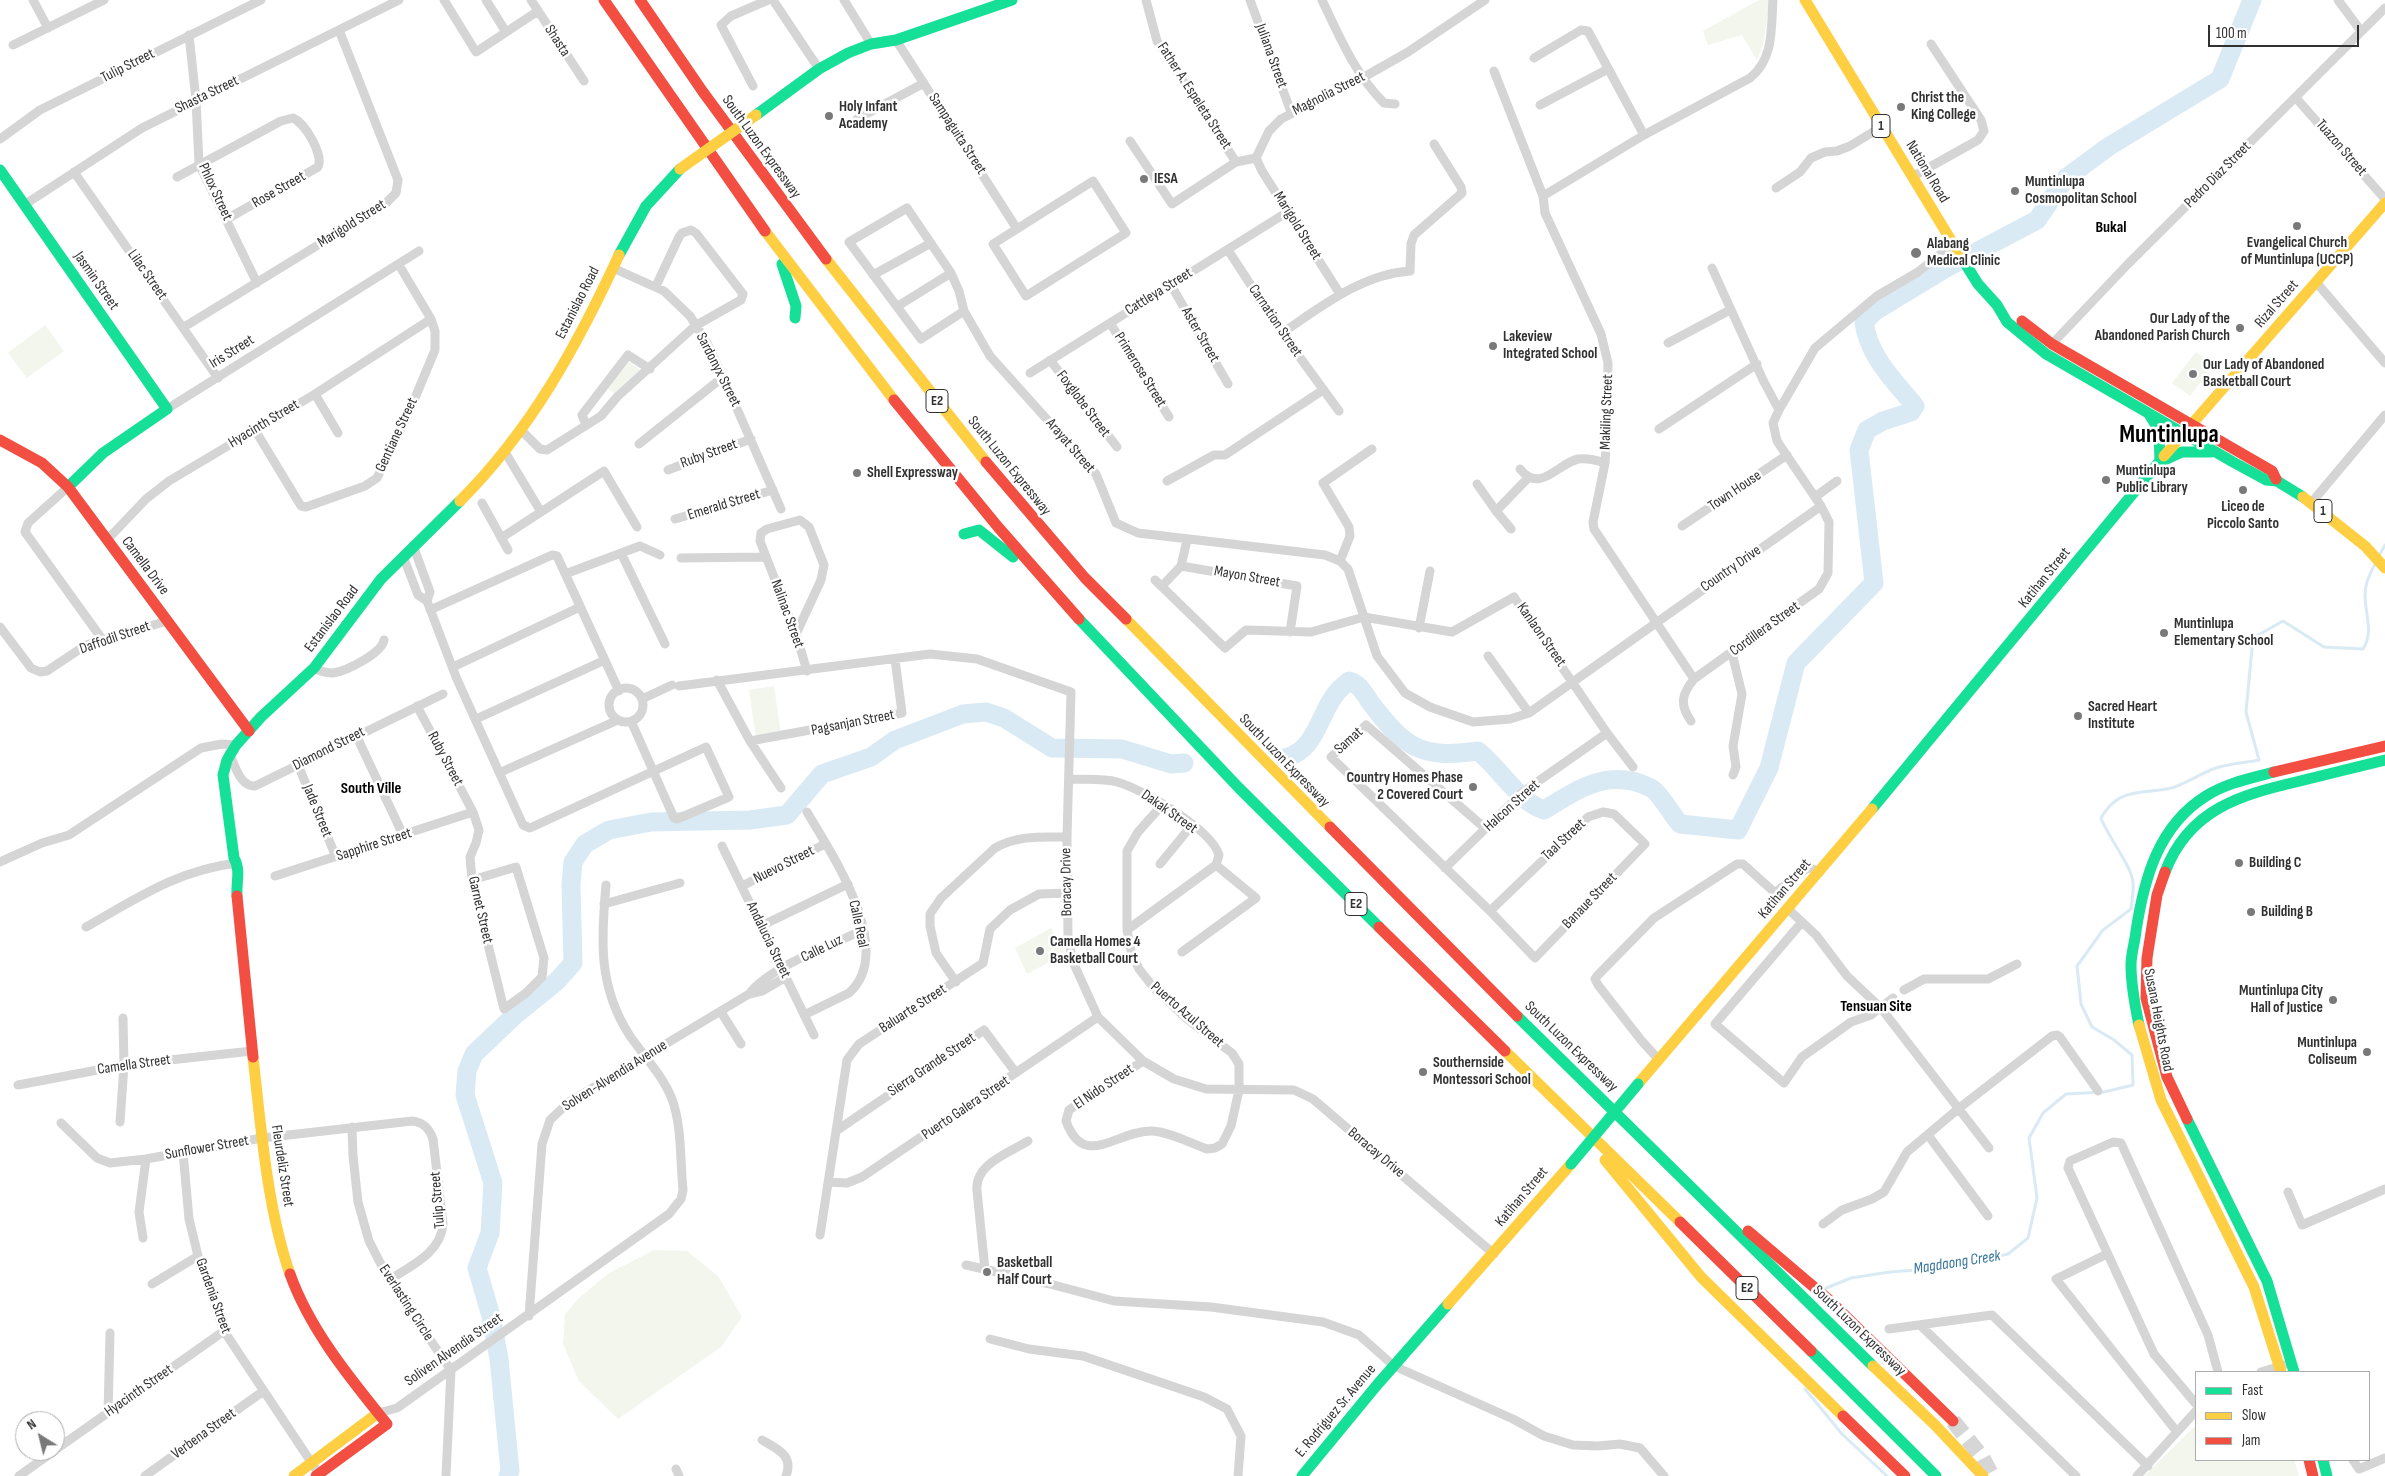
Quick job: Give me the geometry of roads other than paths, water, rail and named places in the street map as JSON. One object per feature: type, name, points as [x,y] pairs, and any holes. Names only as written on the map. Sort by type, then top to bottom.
[{"type":"main road","name":"E2","points":[[604,0],[729,185],[840,334],[898,406],[1069,609],[1246,794],[1936,1476]]},
{"type":"main road","name":"South Luzon Expressway","points":[[640,0],[703,92],[802,229],[924,386],[1041,529],[1085,578],[1371,872],[1935,1425],[1984,1476]]},
{"type":"main road","name":"Estanislao Road","points":[[249,731],[314,669],[360,606],[403,556],[473,487],[505,452],[581,335],[627,236],[640,213],[654,194],[680,169],[819,69],[848,53],[871,44],[896,40],[1012,0]]},
{"type":"main road","name":"National Road","points":[[1805,0],[1955,248],[1997,305],[2007,322],[2046,354],[2182,434],[2266,480],[2277,481],[2312,502],[2365,546],[2382,565]]},
{"type":"main road","name":"Jasmin Street","points":[[0,170],[167,409]]},
{"type":"main road","name":"Rizal Street","points":[[2191,424],[2385,201]]},
{"type":"main road","points":[[774,243],[796,306],[795,318]]},
{"type":"main road","name":"National Road","points":[[1997,305],[2052,344],[2272,471],[2277,481]]},
{"type":"main road","name":"Iris Street","points":[[68,488],[103,453],[167,409]]},
{"type":"main road","points":[[2149,414],[2159,430],[2160,462],[2182,452],[2216,452]]},
{"type":"main road","name":"Katihan Street","points":[[1394,1366],[1494,1254],[1788,910],[2191,424]]},
{"type":"main road","name":"Camella Drive","points":[[0,440],[42,463],[68,488],[249,731]]},
{"type":"main road","points":[[964,534],[979,530],[998,543],[1069,609]]},
{"type":"main road","name":"Fleurdeliz Street","points":[[249,731],[232,749],[223,775],[234,861],[239,877],[236,883],[252,1051],[262,1138],[274,1213],[292,1280],[318,1328],[387,1424]]},
{"type":"main road","name":"Susana Heights Road","points":[[2280,1369],[2254,1287],[2161,1100],[2154,1079],[2136,1002],[2131,969],[2138,918],[2145,879],[2158,848],[2173,826],[2206,797],[2255,777],[2385,746]]},
{"type":"main road","name":"Susana Heights Road","points":[[2293,1367],[2267,1281],[2167,1077],[2146,989],[2145,973],[2154,908],[2166,868],[2178,845],[2184,836],[2213,810],[2257,790],[2385,760]]},
{"type":"main road","points":[[1556,1101],[1701,1277],[1905,1476]]},
{"type":"main road","points":[[1695,1191],[1776,1253],[1953,1421]]},
{"type":"main road","name":"E. Rodriguez Sr. Avenue","points":[[1302,1476],[1394,1366]]},
{"type":"main road","name":"Soliven Alvendia Street","points":[[294,1476],[378,1413]]},
{"type":"main road","name":"Soliven Alvendia Street","points":[[317,1475],[387,1424]]},
{"type":"main road","points":[[2310,1461],[2313,1476]]},
{"type":"main road","points":[[2323,1461],[2327,1476]]},
{"type":"street","points":[[33,0],[48,28]]},
{"type":"street","points":[[13,45],[104,0]]},
{"type":"street","name":"Tulip Street","points":[[0,139],[40,110],[261,0]]},
{"type":"street","name":"Shasta Street","points":[[24,205],[142,128],[399,0]]},
{"type":"street","points":[[444,0],[476,52],[538,11]]},
{"type":"street","points":[[486,0],[506,32]]},
{"type":"street","name":"Shasta","points":[[531,0],[584,81]]},
{"type":"street","points":[[754,86],[721,25],[731,16],[768,0]]},
{"type":"street","points":[[772,0],[819,69]]},
{"type":"street","points":[[844,0],[871,44]]},
{"type":"street","name":"Father A. Espeleta Street","points":[[1146,0],[1157,41],[1236,162]]},
{"type":"street","name":"Juliana Street","points":[[1250,0],[1291,112]]},
{"type":"street","points":[[1322,0],[1348,54],[1364,77],[1384,103],[1395,104]]},
{"type":"street","name":"Magnolia Street","points":[[1256,158],[1269,132],[1291,112],[1364,77],[1408,52],[1486,0]]},
{"type":"street","points":[[1543,196],[1644,135],[1758,72],[1767,58],[1770,47],[1773,0]]},
{"type":"street","points":[[2338,0],[2361,30]]},
{"type":"street","name":"Pedro Diaz Street","points":[[2052,344],[2127,265],[2385,8]]},
{"type":"street","name":"Marigold Street","points":[[184,328],[385,204],[396,193],[398,180],[339,30]]},
{"type":"street","points":[[1534,58],[1584,30],[1590,34],[1644,135]]},
{"type":"street","name":"Phlox Street","points":[[189,35],[200,164],[257,283]]},
{"type":"street","name":"Sampaguita Street","points":[[896,40],[1017,229]]},
{"type":"street","points":[[1912,177],[1978,140],[1984,131],[1981,120],[1931,44]]},
{"type":"street","points":[[1540,105],[1608,69]]},
{"type":"street","name":"Makiling Street","points":[[1494,71],[1543,196],[1545,214],[1601,334],[1607,352],[1608,428],[1605,463],[1594,514],[1594,528],[1656,622]]},
{"type":"street","points":[[857,120],[924,83]]},
{"type":"street","name":"Tuazon Street","points":[[2296,98],[2385,201]]},
{"type":"street","name":"Rose Street","points":[[200,164],[281,121],[293,118],[302,123],[320,156],[320,163],[316,169],[227,219]]},
{"type":"street","points":[[1776,188],[1800,172],[1812,158],[1825,152],[1843,149],[1882,127]]},
{"type":"street","points":[[1130,140],[1172,204],[1236,162],[1256,158]]},
{"type":"street","points":[[1282,334],[1340,294],[1383,275],[1410,271],[1411,244],[1414,235],[1461,195],[1461,187],[1434,144]]},
{"type":"street","name":"Marigold Street","points":[[1256,158],[1262,171],[1340,294]]},
{"type":"street","points":[[177,177],[200,164]]},
{"type":"street","name":"Lilac Street","points":[[74,172],[218,378]]},
{"type":"street","points":[[1093,181],[1126,233],[1026,296],[993,244],[1017,229],[1093,181]]},
{"type":"street","name":"Arayat Street","points":[[873,275],[849,242],[907,208],[951,273],[960,291],[964,311],[990,356],[1096,474],[1116,522],[1138,533],[1325,555],[1340,561]]},
{"type":"street","name":"Cattleya Street","points":[[1030,373],[1289,211]]},
{"type":"street","points":[[521,430],[540,450],[548,450],[601,416],[617,397],[650,369],[695,326],[741,300],[743,294],[696,233],[691,230],[682,233],[656,286]]},
{"type":"street","points":[[931,243],[873,275],[921,339],[964,311]]},
{"type":"street","points":[[1821,506],[1777,441],[1773,423],[1779,410],[1815,348],[1877,296],[1955,248]]},
{"type":"street","name":"Carnation Street","points":[[1228,250],[1282,334],[1339,411]]},
{"type":"street","name":"Iris Street","points":[[167,409],[419,252]]},
{"type":"street","name":"Gentiane Street","points":[[255,430],[301,506],[306,507],[371,483],[377,478],[410,410],[436,350],[435,331],[431,319],[399,265]]},
{"type":"street","name":"Sardonyx Street","points":[[612,268],[656,286],[683,308],[723,377],[781,509]]},
{"type":"street","points":[[1712,268],[1730,310],[1779,410]]},
{"type":"street","points":[[898,306],[951,273]]},
{"type":"street","points":[[2316,282],[2385,363]]},
{"type":"street","name":"Aster Street","points":[[1171,285],[1228,384]]},
{"type":"street","points":[[1668,343],[1730,310]]},
{"type":"street","name":"Hyacinth Street","points":[[107,540],[146,499],[169,481],[315,394],[431,319]]},
{"type":"street","name":"Primerose Street","points":[[1110,323],[1169,416]]},
{"type":"street","points":[[586,425],[582,415],[628,355],[650,369]]},
{"type":"street","name":"Foxglobe Street","points":[[1050,360],[1117,447]]},
{"type":"street","points":[[1659,429],[1757,364]]},
{"type":"street","points":[[639,444],[723,377]]},
{"type":"street","points":[[1167,481],[1214,455],[1225,455],[1323,390]]},
{"type":"street","points":[[315,394],[338,433]]},
{"type":"street","points":[[2312,502],[2385,416]]},
{"type":"street","name":"Ruby Street","points":[[668,470],[751,439]]},
{"type":"street","points":[[1187,540],[1181,566],[1159,583],[1224,648],[1246,630],[1263,629],[1290,632],[1324,630],[1364,617],[1350,573],[1340,561],[1350,536],[1348,527],[1323,483],[1372,449]]},
{"type":"street","points":[[505,452],[541,512]]},
{"type":"street","name":"Town House","points":[[1682,526],[1788,455]]},
{"type":"street","points":[[1520,469],[1529,478],[1544,478],[1579,459],[1591,459],[1605,463]]},
{"type":"street","points":[[501,538],[604,471],[637,527]]},
{"type":"street","points":[[1496,511],[1529,478]]},
{"type":"street","points":[[1815,497],[1837,481]]},
{"type":"street","points":[[1477,484],[1511,529]]},
{"type":"street","points":[[68,488],[28,522],[25,532],[102,639]]},
{"type":"street","name":"Emerald Street","points":[[675,519],[773,490]]},
{"type":"street","points":[[482,503],[508,550]]},
{"type":"street","name":"Country Drive","points":[[1364,617],[1377,656],[1405,693],[1430,707],[1473,722],[1510,719],[1529,713],[1821,506]]},
{"type":"street","name":"Cordillera Street","points":[[1694,678],[1732,653],[1821,588],[1828,573],[1830,547],[1829,522],[1821,506]]},
{"type":"street","name":"Nalinac Street","points":[[796,634],[824,573],[822,557],[809,527],[804,521],[795,520],[767,529],[761,533],[760,541],[796,634],[807,671]]},
{"type":"street","points":[[414,545],[430,592],[428,605]]},
{"type":"street","points":[[565,574],[640,546],[660,555]]},
{"type":"street","points":[[621,553],[665,644]]},
{"type":"street","points":[[428,605],[552,555],[556,556],[619,690]]},
{"type":"street","points":[[403,556],[418,595],[428,605],[452,667],[524,824],[530,828],[653,772],[706,747],[730,797],[677,819],[674,818],[653,772],[631,722]]},
{"type":"street","points":[[681,558],[766,557]]},
{"type":"street","name":"Mayon Street","points":[[1181,566],[1296,586],[1290,632]]},
{"type":"street","points":[[1419,628],[1430,571]]},
{"type":"street","name":"Kanlaon Street","points":[[1364,617],[1419,628],[1452,632],[1514,597],[1573,681]]},
{"type":"street","points":[[452,667],[580,607]]},
{"type":"street","name":"Daffodil Street","points":[[0,626],[4,639],[31,668],[40,672],[46,671],[75,651],[102,639],[167,620]]},
{"type":"street","points":[[1656,622],[1694,678],[1682,698],[1684,711],[1691,721]]},
{"type":"street","points":[[314,669],[324,672],[337,672],[377,653],[383,646],[384,640]]},
{"type":"street","points":[[1732,653],[1742,694],[1733,746],[1736,767],[1732,775]]},
{"type":"street","name":"Boracay Drive","points":[[642,699],[676,685],[807,671],[930,654],[978,659],[1071,692],[1068,748],[1070,779],[1067,837],[1068,938],[1073,962],[1098,1017],[1143,1061],[1174,1079],[1206,1089],[1294,1090],[1313,1099],[1494,1254]]},
{"type":"street","points":[[1488,656],[1529,713]]},
{"type":"street","name":"Pagsanjan Street","points":[[750,741],[902,713],[895,659]]},
{"type":"street","points":[[476,719],[605,660]]},
{"type":"street","points":[[717,680],[750,741],[782,788]]},
{"type":"street","points":[[1573,681],[1607,733],[1634,767]]},
{"type":"street","points":[[501,772],[618,720],[631,722],[640,715],[643,704],[639,694],[630,689],[619,690],[614,694],[610,703],[612,714],[618,720]]},
{"type":"street","name":"Diamond Street","points":[[232,749],[242,779],[251,786],[255,786],[443,694]]},
{"type":"street","name":"Ruby Street","points":[[418,706],[472,812]]},
{"type":"street","name":"Samat","points":[[1445,868],[1331,757],[1366,725],[1486,829]]},
{"type":"street","name":"Halcon Street","points":[[1445,868],[1528,788],[1607,733]]},
{"type":"street","points":[[356,735],[403,835]]},
{"type":"street","points":[[0,862],[42,843],[69,835],[201,748],[222,744],[232,749]]},
{"type":"street","name":"Jade Street","points":[[298,765],[336,857]]},
{"type":"street","name":"Dakak Street","points":[[1070,779],[1115,781],[1140,790],[1164,804],[1192,825],[1218,852],[1216,865]]},
{"type":"street","name":"Puerto Azul Street","points":[[1164,804],[1138,832],[1127,851],[1127,930],[1131,950],[1138,969],[1154,988],[1186,1019],[1232,1053],[1239,1064],[1238,1090]]},
{"type":"street","name":"Sapphire Street","points":[[275,876],[472,812]]},
{"type":"street","name":"Garnet Street","points":[[472,812],[478,830],[476,843],[470,857],[472,880],[504,1008],[526,993],[542,977],[544,958],[516,867],[472,880]]},
{"type":"street","name":"Calle Real","points":[[804,1016],[855,988],[863,972],[865,960],[863,930],[848,884],[807,812]]},
{"type":"street","name":"Taal Street","points":[[1490,911],[1588,817],[1603,812],[1614,814],[1645,844]]},
{"type":"street","points":[[1160,864],[1192,825]]},
{"type":"street","points":[[956,982],[936,953],[930,926],[930,914],[941,898],[995,848],[1005,843],[1023,838],[1067,837]]},
{"type":"street","name":"Nuevo Street","points":[[742,886],[826,844]]},
{"type":"street","name":"Banaue Street","points":[[1490,911],[1535,958],[1645,844]]},
{"type":"street","name":"Andalucia Street","points":[[722,846],[814,1035]]},
{"type":"street","points":[[86,927],[177,877],[203,868],[234,861]]},
{"type":"street","points":[[1659,1060],[1598,985],[1595,979],[1597,976],[1654,918],[1737,864],[1743,864],[1773,891],[1777,891],[1806,869],[1811,868],[1820,872]]},
{"type":"street","points":[[1127,930],[1216,865],[1256,898],[1182,952]]},
{"type":"street","points":[[1445,868],[1490,911]]},
{"type":"street","points":[[604,904],[680,883]]},
{"type":"street","points":[[761,926],[848,884]]},
{"type":"street","name":"Soliven Alvendia Street","points":[[378,1413],[397,1408],[498,1338],[669,1214],[681,1199],[683,1190],[673,1101],[629,1034],[617,1010],[606,980],[602,956],[606,885]]},
{"type":"street","name":"Baluarte Street","points":[[820,1235],[847,1060],[852,1051],[859,1044],[984,963],[990,929],[1010,910],[1038,894],[1068,894]]},
{"type":"street","points":[[1788,910],[1816,935],[1847,976],[1881,1008],[1989,1148]]},
{"type":"street","points":[[1802,922],[1715,1024],[1784,1083],[1802,1057],[1851,1022],[1871,1016],[1893,998]]},
{"type":"street","name":"Calle Luz","points":[[784,973],[863,930]]},
{"type":"street","points":[[1904,990],[1924,979],[1988,980],[2017,964]]},
{"type":"street","name":"Solven-Alvendia Avenue","points":[[529,1316],[542,1144],[545,1130],[559,1110],[645,1056],[721,1012],[748,994],[758,983],[784,973]]},
{"type":"street","points":[[721,1012],[741,1044]]},
{"type":"street","name":"Puerto Galera Street","points":[[828,1182],[847,1183],[862,1177],[1098,1017]]},
{"type":"street","points":[[120,1122],[124,1065],[122,1018]]},
{"type":"street","name":"Sierra Grande Street","points":[[836,1131],[984,1030],[1016,1073]]},
{"type":"street","points":[[1823,1224],[1842,1210],[1872,1199],[1884,1192],[1907,1152],[1958,1109],[2052,1036],[2057,1035],[2098,1091]]},
{"type":"street","name":"Camella Street","points":[[18,1085],[124,1065],[252,1051]]},
{"type":"street","name":"El Nido Street","points":[[1143,1061],[1069,1110],[1066,1120],[1068,1127],[1082,1145],[1095,1146],[1150,1131],[1165,1134],[1207,1150],[1215,1148],[1222,1144],[1231,1126],[1238,1090]]},
{"type":"street","name":"Sunflower Street","points":[[61,1124],[101,1160],[110,1163],[146,1159],[262,1138],[352,1127],[412,1121],[420,1122],[426,1126]]},
{"type":"street","name":"Tulip Street","points":[[389,1280],[430,1252],[438,1244],[442,1234],[443,1224],[432,1139],[426,1126]]},
{"type":"street","name":"Everlasting Circle","points":[[352,1127],[355,1179],[363,1224],[375,1255],[389,1280],[451,1370]]},
{"type":"street","points":[[1928,1135],[1988,1216]]},
{"type":"street","points":[[985,1270],[976,1191],[977,1180],[984,1168],[1028,1141]]},
{"type":"street","points":[[2195,1403],[2154,1354],[2068,1168],[2070,1161],[2118,1142],[2121,1144],[2182,1274],[2208,1335],[2218,1371]]},
{"type":"street","name":"Gardenia Street","points":[[182,1152],[189,1219],[198,1256],[224,1331],[262,1392],[312,1463],[317,1475]]},
{"type":"street","points":[[143,1238],[139,1212],[146,1159]]},
{"type":"street","points":[[2288,1192],[2302,1225],[2385,1189]]},
{"type":"street","points":[[2107,1254],[2056,1279],[2177,1432]]},
{"type":"street","points":[[152,1284],[198,1256]]},
{"type":"street","points":[[966,1265],[1114,1301],[1211,1307],[1323,1322],[1359,1335],[1394,1366],[1513,1419],[1544,1436],[1573,1445],[1598,1446],[1620,1444],[1640,1448],[1664,1476]]},
{"type":"street","points":[[1889,1330],[1992,1315],[2148,1466]]},
{"type":"street","points":[[1921,1326],[2076,1476]]},
{"type":"street","name":"Hyacinth Street","points":[[65,1444],[224,1331]]},
{"type":"street","points":[[108,1413],[110,1333]]},
{"type":"street","points":[[990,1339],[1028,1349],[1083,1356],[1204,1397],[1227,1409],[1241,1436],[1238,1476]]},
{"type":"street","points":[[2267,1371],[2293,1367]]},
{"type":"street","points":[[446,1476],[451,1370]]},
{"type":"street","name":"Verbena Street","points":[[145,1476],[262,1392]]},
{"type":"street","name":"Soliven Alvendia Street","points":[[387,1424],[397,1408]]},
{"type":"street","points":[[2137,1476],[2195,1412]]},
{"type":"street","points":[[762,1440],[777,1449],[787,1459],[789,1468],[786,1476]]},
{"type":"street","points":[[2354,1461],[2358,1469],[2385,1458]]},
{"type":"street","name":"Hyacinth Street","points":[[19,1476],[41,1461]]},
{"type":"waterway","points":[[1285,758],[1296,754],[1311,739],[1331,701],[1349,681],[1359,687],[1382,718],[1404,740],[1415,747],[1428,751],[1442,753],[1478,751],[1517,792],[1534,806],[1544,810],[1594,783],[1621,780],[1636,782],[1654,790],[1680,824],[1738,830],[1769,768],[1796,663],[1874,583],[1859,450],[1867,430],[1883,421],[1911,412],[1915,406],[1876,356],[1866,334],[1864,322],[1875,311],[1946,268],[2037,220],[2066,178],[2108,147],[2220,79],[2252,0]]},
{"type":"waterway","name":"Magdaong Creek","points":[[2380,554],[2385,545]]},
{"type":"waterway","name":"Magdaong Creek","points":[[1824,1289],[1851,1278],[1890,1272],[1942,1268],[2008,1254],[2028,1238],[2037,1198],[2029,1138],[2043,1113],[2066,1094],[2104,1092],[2133,1085],[2132,1055],[2114,1040],[2092,1027],[2081,1004],[2077,966],[2103,930],[2131,909],[2133,895],[2131,875],[2101,818],[2108,808],[2123,796],[2171,788],[2213,769],[2259,760],[2246,712],[2253,638],[2283,621],[2324,647],[2363,649],[2368,636],[2365,591],[2375,564]]},
{"type":"waterway","points":[[508,1476],[510,1471],[499,1359],[491,1316],[477,1268],[490,1233],[493,1183],[465,1095],[467,1071],[474,1054],[515,1015],[557,981],[573,963],[571,885],[573,862],[585,844],[609,830],[651,822],[750,820],[787,815],[822,774],[871,757],[895,740],[963,714],[986,712],[1004,718],[1052,748],[1122,749],[1171,764],[1184,763]]},
{"type":"waterway","name":"Magdaong Creek","points":[[1805,1389],[1842,1434],[1887,1476]]},
{"type":"tunnel","points":[[1953,1421],[1982,1457],[1992,1476]]},
{"type":"place","name":"Christ the King College","points":[[1901,107]]},
{"type":"place","name":"Holy Infant Academy","points":[[829,116]]},
{"type":"place","name":"IESA","points":[[1144,179]]},
{"type":"place","name":"Muntinlupa Cosmopolitan School","points":[[2015,191]]},
{"type":"place","name":"Evangelical Church of Muntinlupa (UCCP)","points":[[2297,226]]},
{"type":"place","name":"Alabang Medical Clinic","points":[[1916,253]]},
{"type":"place","name":"Our Lady of the Abandoned Parish Church","points":[[2240,328]]},
{"type":"place","name":"Lakeview Integrated School","points":[[1493,346]]},
{"type":"place","name":"Our Lady of Abandoned Basketball Court","points":[[2193,374]]},
{"type":"place","name":"Shell Expressway","points":[[857,473]]},
{"type":"place","name":"Muntinlupa Public Library","points":[[2106,480]]},
{"type":"place","name":"Liceo de Piccolo Santo","points":[[2243,490]]},
{"type":"place","name":"Muntinlupa Elementary School","points":[[2164,633]]},
{"type":"place","name":"Sacred Heart Institute","points":[[2078,716]]},
{"type":"place","name":"Country Homes Phase 2 Covered Court","points":[[1473,787]]},
{"type":"place","name":"Building C","points":[[2239,863]]},
{"type":"place","name":"Building B","points":[[2251,912]]},
{"type":"place","name":"Camella Homes 4 Basketball Court","points":[[1040,951]]},
{"type":"place","name":"Muntinlupa City Hall of Justice","points":[[2333,1000]]},
{"type":"place","name":"Muntinlupa Coliseum","points":[[2367,1052]]},
{"type":"place","name":"Southernside Montessori School","points":[[1423,1072]]},
{"type":"place","name":"Basketball Half Court","points":[[987,1272]]},
{"type":"district","name":"Bukal","points":[[2111,228]]},
{"type":"district","name":"Muntinlupa","points":[[2169,436]]},
{"type":"district","name":"South Ville","points":[[371,789]]},
{"type":"district","name":"Tensuan Site","points":[[1876,1007]]}]
